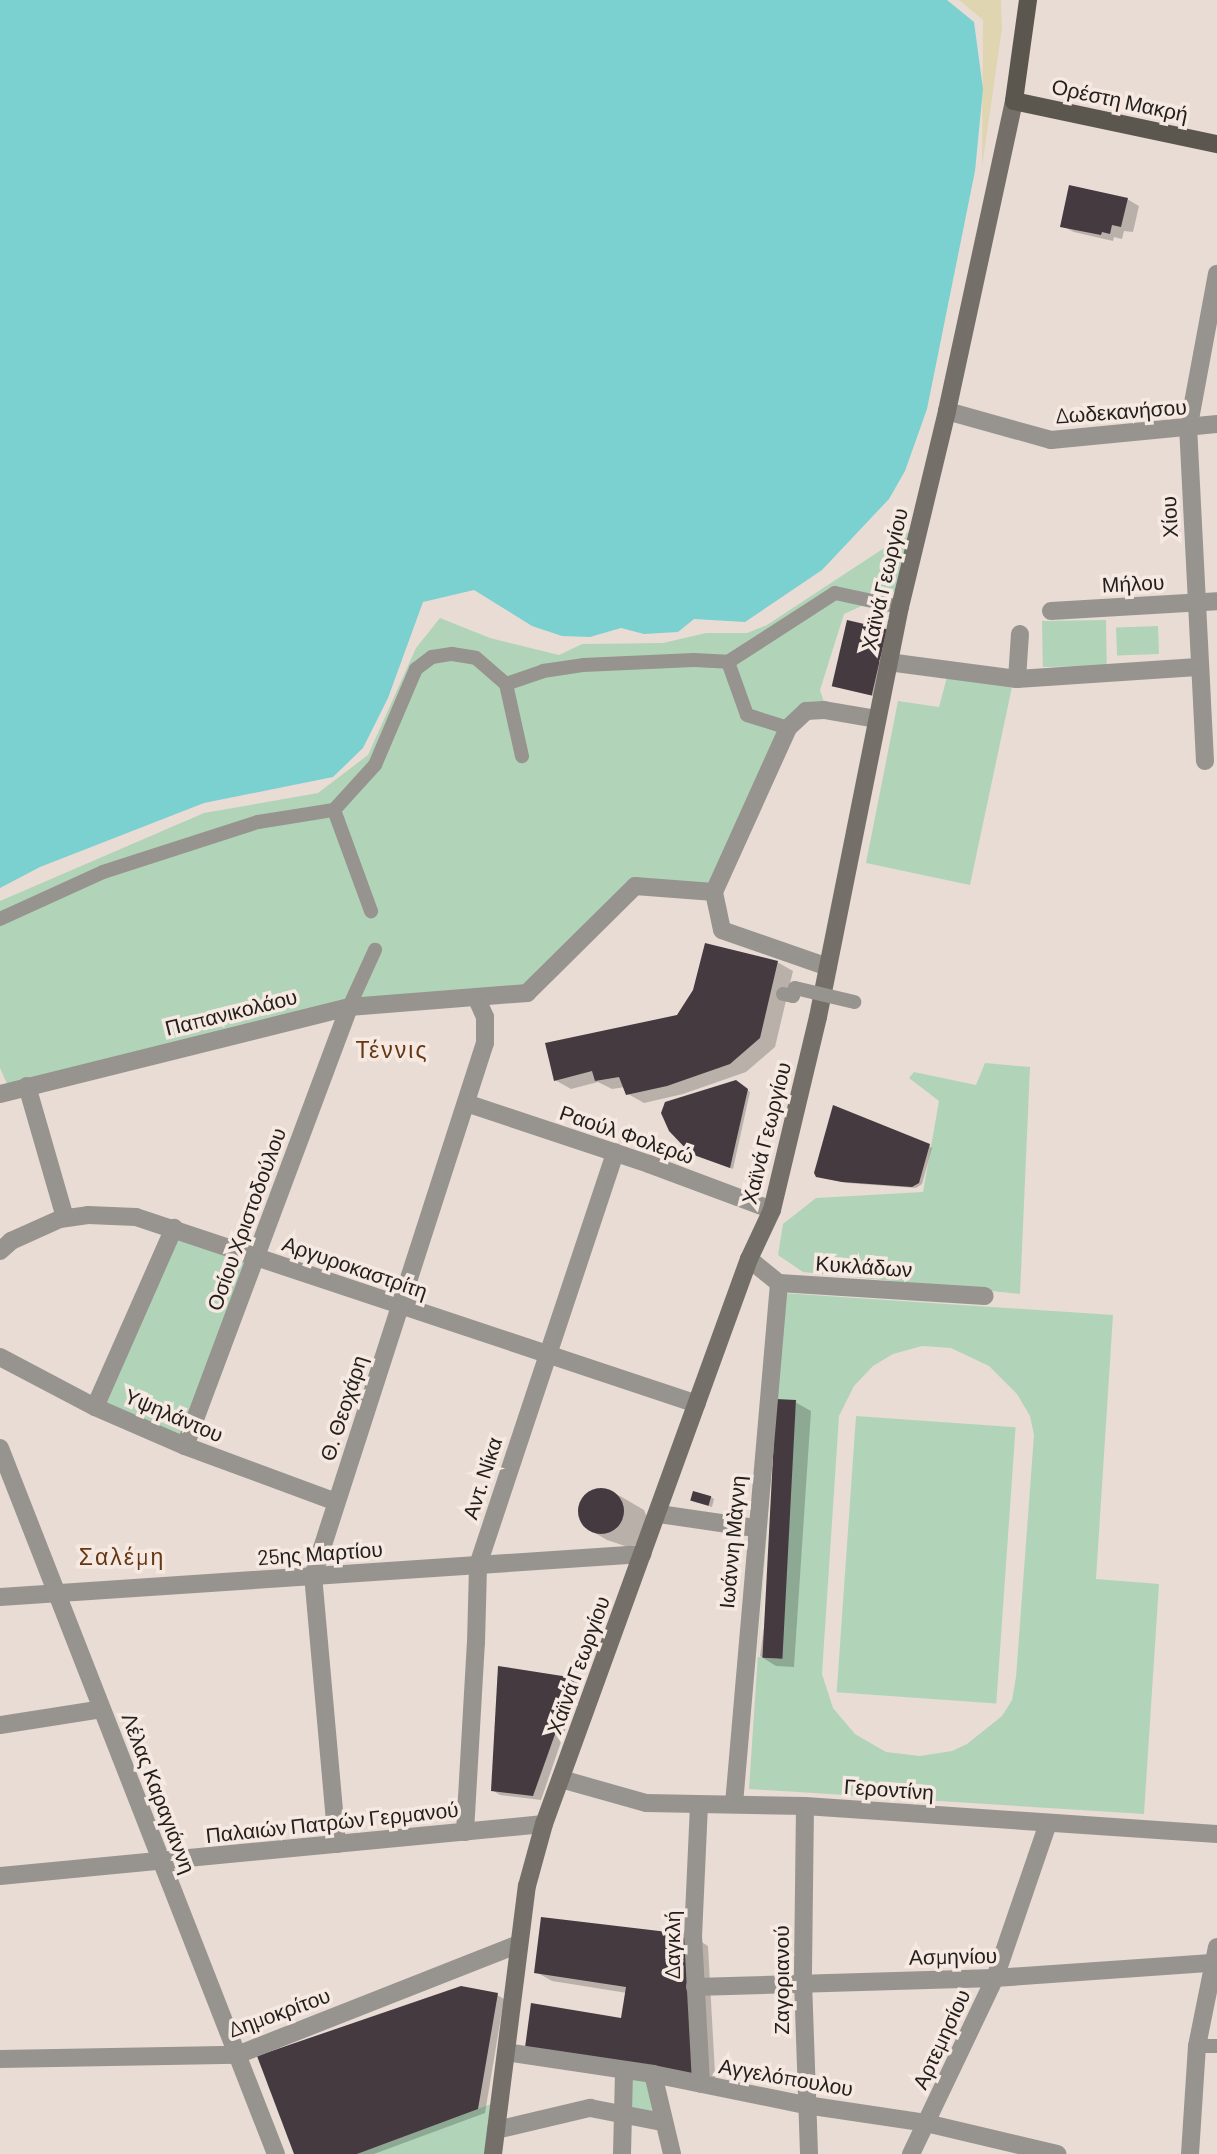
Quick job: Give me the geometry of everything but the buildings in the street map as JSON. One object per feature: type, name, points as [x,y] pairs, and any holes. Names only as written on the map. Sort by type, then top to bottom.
[{"type":"main road","points":[[1014,101],[1028,0]]},
{"type":"main road","name":"Ορέστη Μακρή","points":[[1014,101],[1217,144]]},
{"type":"main road","name":"Χαϊνά Γεωργίου","points":[[493,2154],[527,1885],[544,1824],[659,1514],[749,1259],[772,1210],[828,967],[900,607],[947,411],[1014,101]]},
{"type":"street","name":"Χίου","points":[[1205,761],[1188,430],[1217,274]]},
{"type":"street","name":"Δωδεκανήσου","points":[[947,411],[1051,440],[1188,430],[1217,424]]},
{"type":"street","points":[[506,684],[543,671],[583,665],[728,662],[764,642],[835,593],[900,607]]},
{"type":"street","name":"Μήλου","points":[[1051,611],[1217,601]]},
{"type":"street","points":[[1017,679],[1020,634]]},
{"type":"street","points":[[0,919],[103,872],[258,822],[334,810],[375,765],[416,669],[432,657],[452,654],[476,658],[506,684],[522,756]]},
{"type":"street","points":[[728,662],[747,715],[788,728]]},
{"type":"street","points":[[888,662],[1017,679],[1199,667]]},
{"type":"street","points":[[828,967],[722,930],[714,892],[788,728],[806,711],[824,710],[877,719]]},
{"type":"street","points":[[334,810],[370,911]]},
{"type":"street","name":"Παπανικολάου","points":[[0,1094],[349,1007],[527,993],[635,886],[714,892]]},
{"type":"street","points":[[349,1007],[375,950]]},
{"type":"street","points":[[783,994],[793,996],[795,988],[854,1002]]},
{"type":"street","name":"Θ. Θεοχάρη","points":[[337,1844],[313,1576],[485,1043],[485,1017],[477,999]]},
{"type":"street","name":"Οσίου Χριστοδούλου","points":[[185,1447],[349,1007]]},
{"type":"street","points":[[27,1086],[65,1219]]},
{"type":"street","name":"Ραούλ Φολερώ","points":[[466,1103],[615,1152],[772,1210]]},
{"type":"street","name":"Αντ. Νίκα","points":[[465,1832],[478,1565],[545,1356],[615,1152]]},
{"type":"street","name":"Αργυροκαστρίτη","points":[[0,1251],[33,1230],[65,1219],[88,1215],[136,1217],[545,1356],[696,1404]]},
{"type":"street","points":[[95,1407],[174,1228]]},
{"type":"street","points":[[749,1259],[779,1283]]},
{"type":"street","name":"Κυκλάδων","points":[[779,1283],[985,1296]]},
{"type":"street","name":"Ιωάννη Μὰγνη","points":[[734,1804],[755,1528],[779,1283]]},
{"type":"street","name":"Υψηλάντου","points":[[0,1357],[95,1407],[185,1447],[336,1502]]},
{"type":"street","name":"Λέλας Καραγιάννη","points":[[0,1450],[276,2154]]},
{"type":"street","points":[[659,1514],[755,1528]]},
{"type":"street","name":"25ης Μαρτίου","points":[[0,1597],[643,1554]]},
{"type":"street","points":[[0,1725],[102,1709]]},
{"type":"street","name":"Γεροντίνη","points":[[561,1779],[646,1803],[805,1806],[1217,1834]]},
{"type":"street","name":"Δαγκλή","points":[[699,1805],[693,1935],[701,2084]]},
{"type":"street","name":"Ζαγοριανού","points":[[805,1806],[803,1981],[809,2154]]},
{"type":"street","name":"Αρτεμησίου","points":[[911,2154],[995,1978],[1048,1823]]},
{"type":"street","name":"Παλαιών Πατρών Γερμανού","points":[[0,1876],[544,1824]]},
{"type":"street","name":"Δημοκρίτου","points":[[0,2059],[237,2054],[519,1944]]},
{"type":"street","points":[[1190,2154],[1197,2046],[1215,1952]]},
{"type":"street","name":"Ασμηνίου","points":[[695,1987],[803,1981],[995,1978],[1215,1952]]},
{"type":"street","points":[[1197,2046],[1217,2046]]},
{"type":"street","name":"Αγγελόπουλου","points":[[506,2052],[653,2074],[806,2105],[926,2123],[1057,2154]]},
{"type":"street","points":[[622,2154],[624,2070]]},
{"type":"street","points":[[653,2074],[662,2122],[673,2154]]},
{"type":"street","points":[[496,2130],[590,2108],[662,2122]]},
{"type":"green space","points":[[913,529],[899,589],[844,614],[820,690],[825,705],[807,705],[710,888],[634,883],[524,988],[344,1003],[8,1086],[0,1068],[0,901],[204,813],[318,793],[368,755],[416,648],[440,618],[490,638],[559,655],[582,644],[663,643],[706,633],[747,633],[767,625]]},
{"type":"green space","points":[[1106,620],[1107,666],[1043,667],[1042,621]]},
{"type":"green space","points":[[1158,626],[1159,654],[1117,655],[1116,627]]},
{"type":"green space","points":[[947,677],[1012,687],[970,885],[866,863],[898,701],[939,707]]},
{"type":"green space","points":[[985,1063],[1030,1067],[1020,1294],[803,1272],[778,1255],[783,1224],[816,1198],[923,1192],[939,1101],[909,1078],[914,1072],[976,1085]]},
{"type":"green space","points":[[174,1228],[256,1257],[185,1446],[95,1407]]},
{"type":"green space","points":[[782,1293],[1113,1315],[1096,1579],[1159,1584],[1144,1814],[749,1789]],"holes":[[[922,1346],[951,1348],[989,1366],[1017,1394],[1030,1416],[1034,1435],[1012,1700],[1002,1716],[967,1744],[952,1751],[920,1756],[886,1752],[855,1734],[833,1708],[822,1674],[839,1416],[854,1386],[873,1366],[893,1354]],[[776,1400],[796,1401],[778,1659],[758,1657]]]},
{"type":"green space","points":[[856,1416],[1016,1427],[996,1703],[837,1692]]},
{"type":"green space","points":[[624,2070],[653,2074],[662,2122],[623,2114]]},
{"type":"green space","points":[[499,2101],[493,2154],[357,2154]]},
{"type":"sand","points":[[959,0],[1001,0],[1002,28],[982,167],[983,20]]},
{"type":"water","points":[[0,0],[947,0],[974,22],[983,89],[975,171],[927,409],[905,471],[889,499],[822,570],[745,622],[694,619],[678,632],[644,634],[621,628],[590,637],[562,636],[532,626],[474,590],[423,602],[388,698],[363,748],[333,777],[204,803],[40,867],[0,888]]},
{"type":"district","name":"Τέννις","points":[[392,1049]]},
{"type":"district","name":"Σαλέμη","points":[[122,1556]]}]
